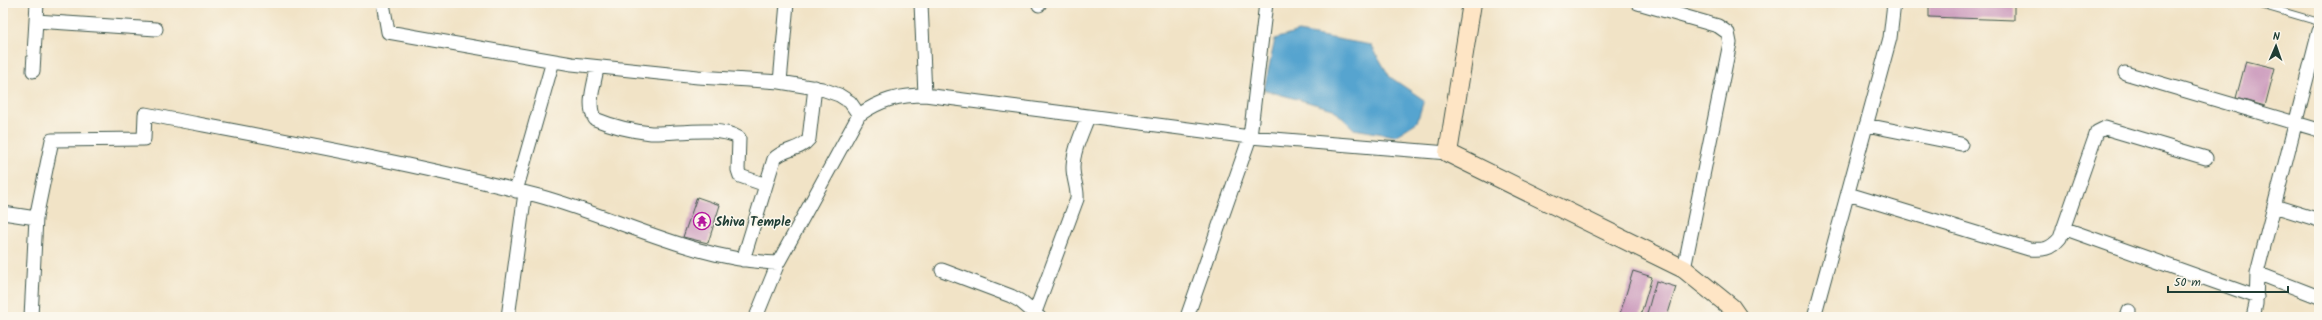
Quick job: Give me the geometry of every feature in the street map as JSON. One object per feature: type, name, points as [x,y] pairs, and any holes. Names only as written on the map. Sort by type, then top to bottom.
[{"type":"main road","points":[[1472,3],[1448,152],[1684,269],[1731,307],[1738,317]]},
{"type":"street","points":[[33,71],[37,3]]},
{"type":"street","points":[[383,3],[388,32],[597,68],[780,82],[815,88],[840,95],[850,102],[859,115]]},
{"type":"street","points":[[780,82],[787,3]]},
{"type":"street","points":[[921,3],[925,95]]},
{"type":"street","points":[[1187,317],[1250,137],[1266,3]]},
{"type":"street","points":[[1638,3],[1718,26],[1728,33],[1730,43],[1684,269]]},
{"type":"street","points":[[1814,317],[1890,38],[1894,3]]},
{"type":"street","points":[[36,21],[156,29]]},
{"type":"street","points":[[2253,317],[2257,273],[2296,123],[2314,73],[2319,31]]},
{"type":"street","points":[[508,317],[520,192],[553,61]]},
{"type":"street","points":[[597,68],[591,104],[591,113],[595,119],[640,132],[719,132],[734,134],[739,138],[738,170],[740,176],[766,185]]},
{"type":"street","points":[[2125,73],[2319,130]]},
{"type":"street","points":[[743,260],[774,159],[780,153],[805,144],[809,139],[815,88]]},
{"type":"street","points":[[756,317],[778,263],[859,115],[874,104],[904,95],[925,95],[1250,137],[1448,152]]},
{"type":"street","points":[[31,317],[36,218],[52,140],[144,139],[145,114],[392,161],[520,192],[682,245],[743,260],[778,263]]},
{"type":"street","points":[[942,270],[1020,301],[1037,316],[1076,203],[1078,190],[1073,169],[1074,160],[1088,117]]},
{"type":"street","points":[[1866,125],[1961,144]]},
{"type":"street","points":[[1848,194],[2029,249],[2044,250],[2052,247],[2060,238],[2062,228],[2097,132],[2105,128],[2206,158]]},
{"type":"street","points":[[2274,206],[2319,220]]},
{"type":"street","points":[[3,213],[36,218]]},
{"type":"street","points":[[2062,228],[2256,297]]},
{"type":"street","points":[[2257,273],[2319,297]]},
{"type":"lane","points":[[2254,3],[2319,22]]},
{"type":"water","points":[[1298,32],[1371,45],[1390,77],[1424,100],[1417,122],[1395,136],[1354,129],[1333,109],[1264,90],[1275,39]]},
{"type":"building","points":[[1929,3],[2014,3],[2014,20],[1929,17]]},
{"type":"building","points":[[2246,61],[2275,68],[2265,106],[2236,98]]},
{"type":"building","name":"Shiva Temple","points":[[697,197],[720,205],[708,243],[683,237]]},
{"type":"building","points":[[1633,271],[1652,277],[1640,317],[1619,317]]},
{"type":"building","points":[[1656,281],[1676,287],[1667,317],[1646,317]]},
{"type":"place","name":"Shiva Temple","points":[[702,221]]}]
